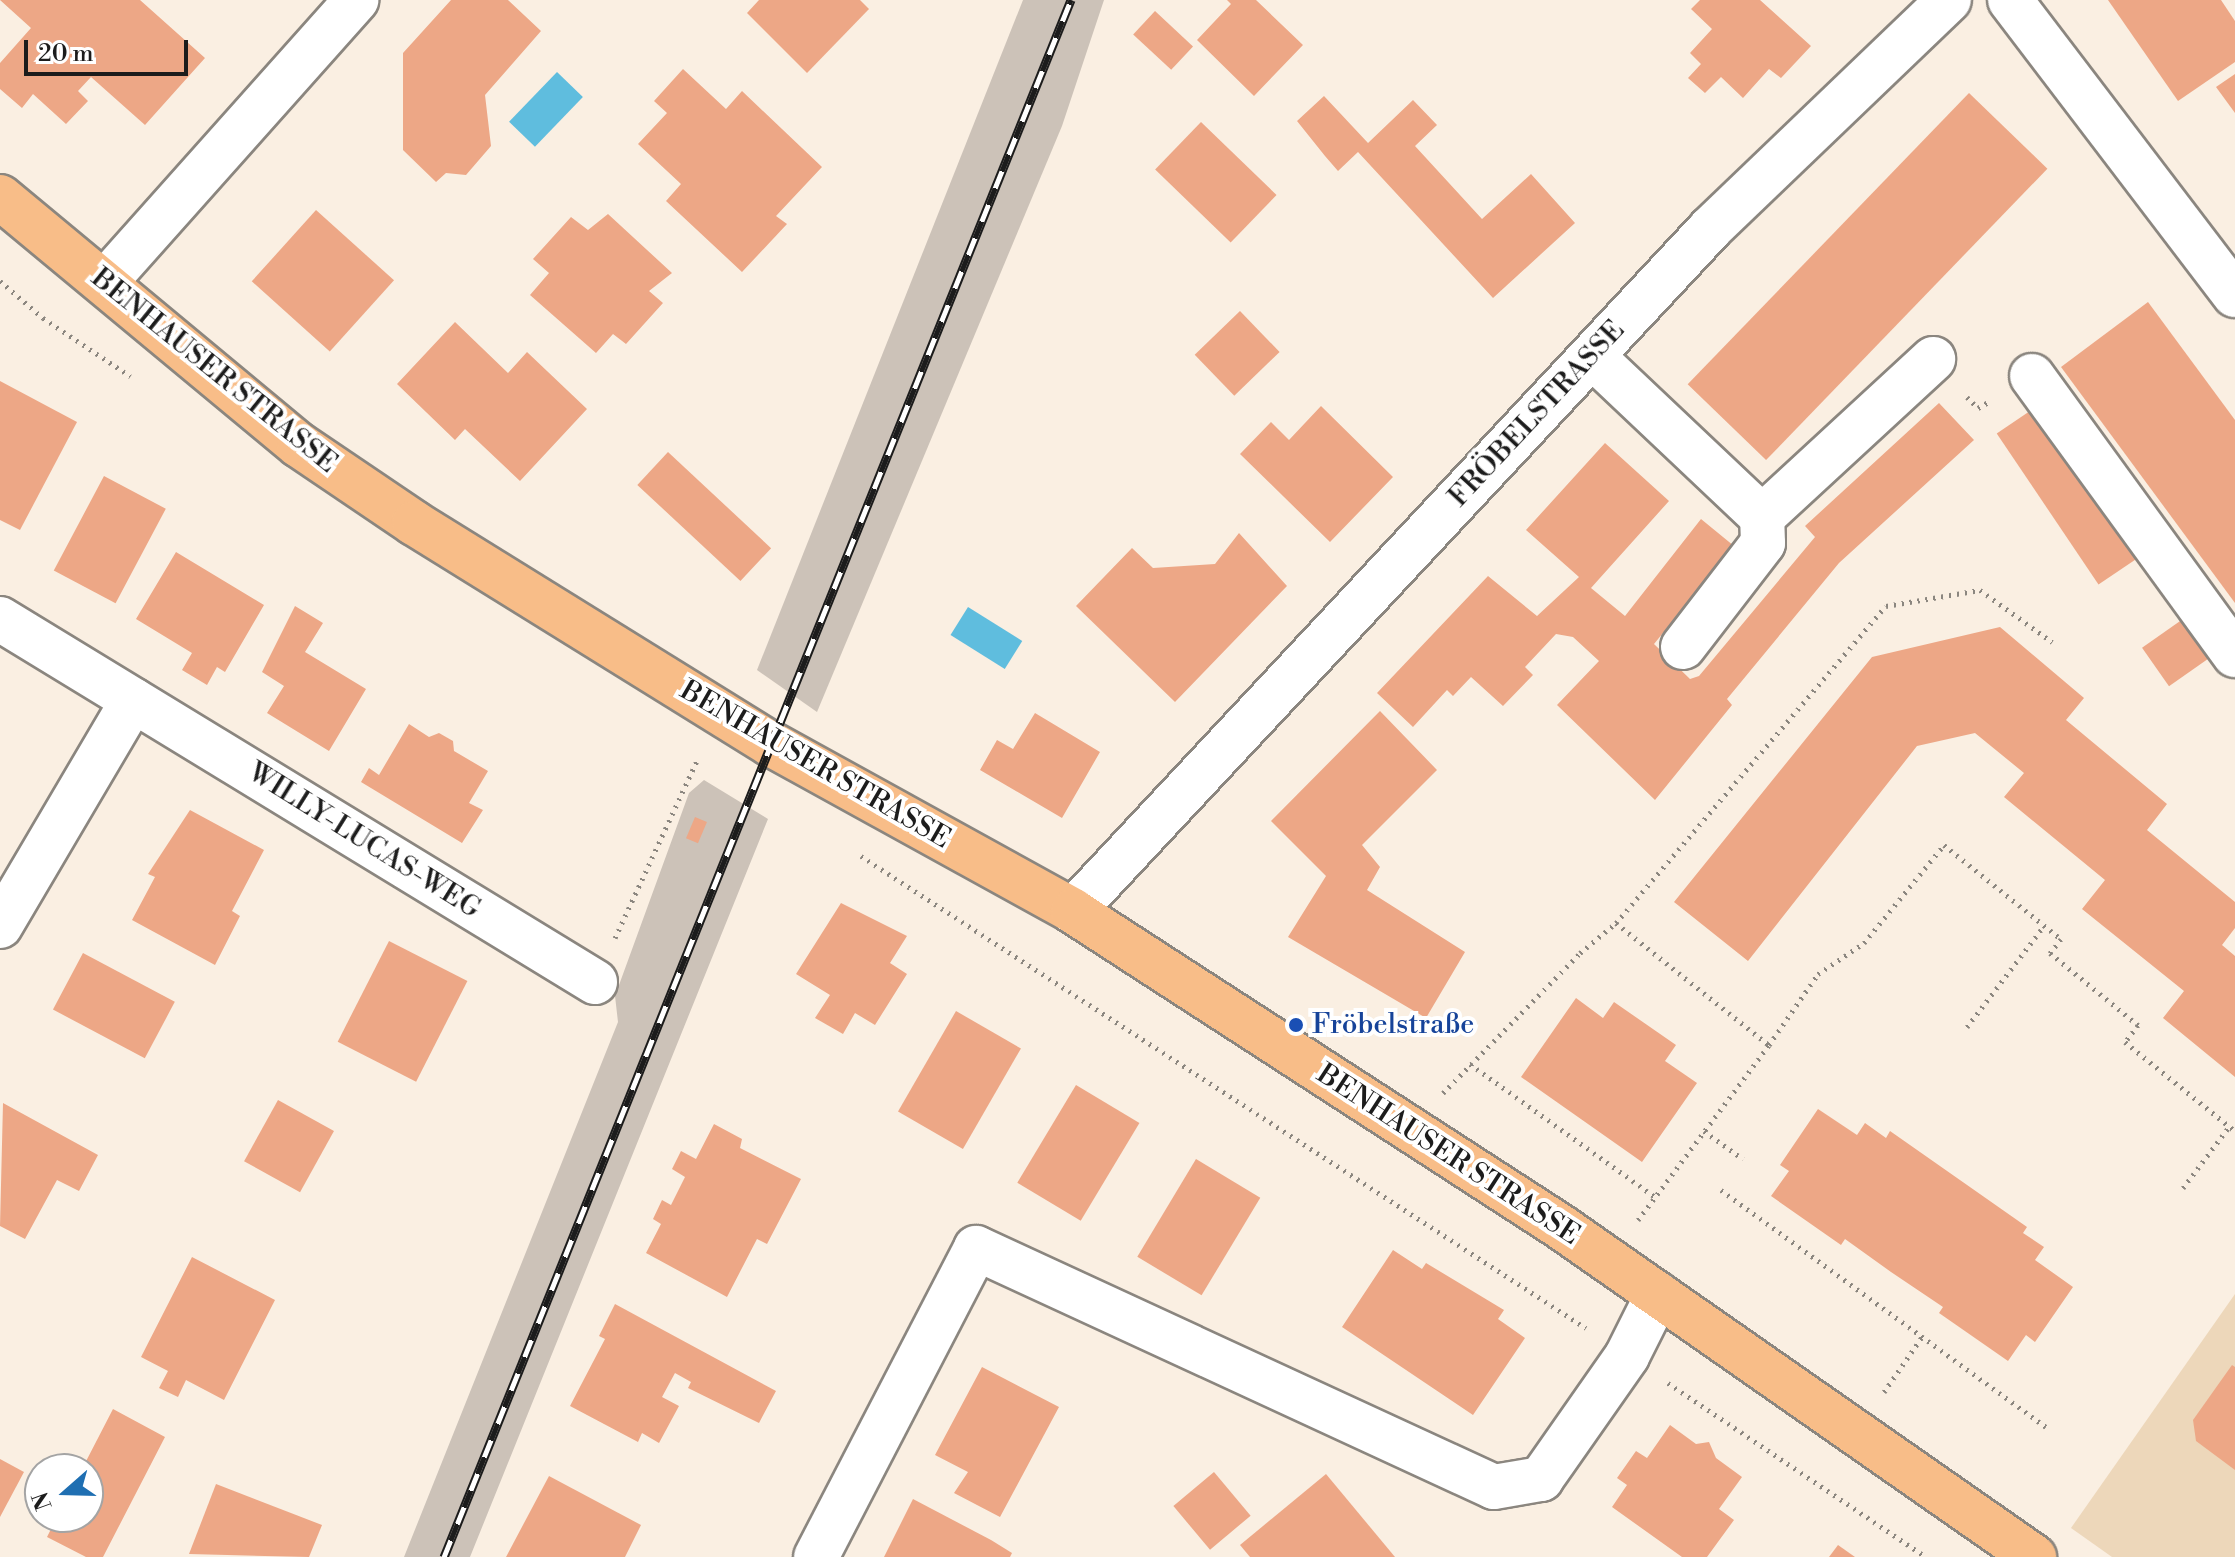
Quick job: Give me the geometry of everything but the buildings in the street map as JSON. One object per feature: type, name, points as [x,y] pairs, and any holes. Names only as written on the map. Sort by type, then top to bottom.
[{"type":"main road","name":"BENHAUSER STRASSE","points":[[0,197],[299,445],[414,523],[771,744],[1073,911],[1658,1294],[2034,1557]]},
{"type":"street","points":[[105,282],[356,0]]},
{"type":"street","name":"FRÖBELSTRASSE","points":[[1073,911],[1710,229],[1949,0]]},
{"type":"street","points":[[2010,0],[2235,295]]},
{"type":"street","points":[[1592,356],[1762,517],[1763,543],[1683,647]]},
{"type":"street","points":[[1762,517],[1933,359]]},
{"type":"street","points":[[2032,376],[2235,655]]},
{"type":"street","name":"WILLY-LUCAS-WEG","points":[[0,619],[595,982]]},
{"type":"street","points":[[0,926],[133,700]]},
{"type":"street","points":[[816,1557],[976,1248],[1494,1487],[1541,1479],[1627,1356],[1658,1294]]},
{"type":"path","points":[[0,281],[43,318],[135,379]]},
{"type":"path","points":[[1414,1133],[1470,1064],[1580,953],[1616,923],[1886,606],[1980,590],[2052,642]]},
{"type":"path","points":[[687,745],[714,762]]},
{"type":"path","points":[[595,982],[700,753]]},
{"type":"path","points":[[1637,1222],[1818,974],[1864,943],[1944,845],[2061,939],[2050,953],[2138,1025],[2125,1042],[2232,1129],[2183,1188]]},
{"type":"path","points":[[846,847],[1388,1195],[1926,1557]]},
{"type":"path","points":[[1616,923],[1769,1045]]},
{"type":"path","points":[[1967,1027],[2044,926]]},
{"type":"path","points":[[1470,1064],[1655,1197]]},
{"type":"path","points":[[1704,1131],[1743,1159]]},
{"type":"path","points":[[1721,1190],[2046,1427]]},
{"type":"path","points":[[1881,1396],[1922,1337]]},
{"type":"shaded area","points":[[1023,0],[1104,0],[1062,126],[817,712],[757,670]]},
{"type":"shaded area","points":[[704,780],[768,819],[470,1557],[404,1557],[618,1022],[615,996],[689,793]]},
{"type":"shaded area","points":[[2235,1294],[2235,1557],[2112,1557],[2071,1528]]},
{"type":"water","points":[[557,72],[583,97],[535,147],[509,122]]},
{"type":"water","points":[[968,607],[1022,641],[1005,669],[951,635]]},
{"type":"railway","points":[[444,1557],[1071,0]]},
{"type":"place","name":"Fröbelstraße","points":[[1296,1025]]}]
